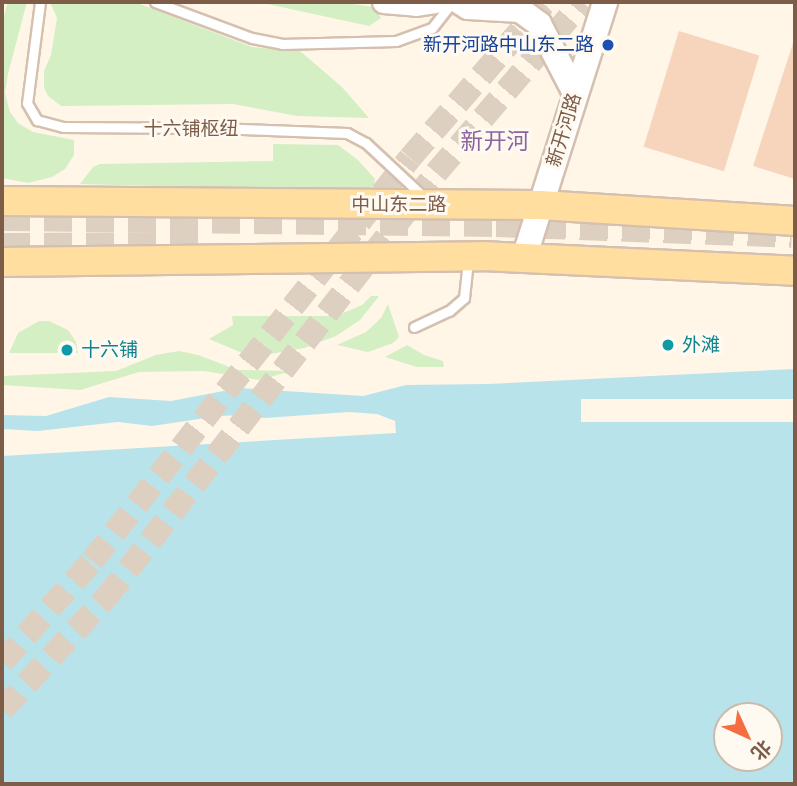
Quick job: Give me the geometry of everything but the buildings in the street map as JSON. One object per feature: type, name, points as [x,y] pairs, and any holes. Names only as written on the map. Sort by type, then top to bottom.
[{"type":"main road","points":[[460,2],[468,7],[520,10],[539,24],[575,93]]},
{"type":"main road","name":"新开河路","points":[[524,258],[605,2]]},
{"type":"main road","name":"中山东二路","points":[[2,201],[540,205],[795,221]]},
{"type":"main road","points":[[2,262],[468,256],[795,271]]},
{"type":"street","points":[[383,2],[416,5],[435,2]]},
{"type":"lane","name":"十六铺枢纽","points":[[40,2],[27,103],[37,120],[63,127],[216,128],[347,133],[366,143],[416,192],[442,206]]},
{"type":"lane","points":[[155,2],[252,38],[282,44],[396,41],[432,28],[452,2]]},
{"type":"lane","points":[[414,327],[449,311],[464,298],[468,256]]},
{"type":"green space","points":[[8,2],[27,2],[5,93],[10,112],[18,123],[33,132],[74,140],[74,155],[65,169],[52,177],[28,183],[2,178],[2,22]]},
{"type":"green space","points":[[50,2],[135,2],[252,47],[300,51],[342,87],[369,118],[297,116],[233,104],[61,106],[48,96],[44,88],[44,71],[51,55],[57,18]]},
{"type":"green space","points":[[258,2],[337,2],[374,7],[381,18],[369,26]]},
{"type":"green space","points":[[273,144],[338,145],[358,160],[375,179],[374,185],[370,189],[339,191],[80,184],[93,167],[100,164],[273,161]]},
{"type":"green space","points":[[371,296],[379,296],[360,320],[336,336],[304,348],[265,355],[242,353],[209,339],[233,325],[232,316],[336,316],[362,305]]},
{"type":"green space","points":[[388,304],[399,337],[393,343],[368,352],[337,345],[366,332],[381,318]]},
{"type":"green space","points":[[39,321],[49,321],[68,330],[76,342],[78,353],[9,353],[18,333]]},
{"type":"green space","points":[[407,345],[424,355],[443,361],[444,367],[417,367],[385,357]]},
{"type":"green space","points":[[179,351],[238,370],[292,371],[259,380],[204,371],[139,372],[80,390],[2,385],[2,376],[116,371],[156,355]]},
{"type":"water","points":[[795,369],[795,784],[2,784],[2,415],[46,416],[109,397],[171,401],[239,388],[363,396],[406,385],[487,384]]},
{"type":"pier","points":[[581,399],[795,399],[795,422],[581,422]]},
{"type":"pier","points":[[349,412],[377,414],[395,421],[396,433],[2,456],[2,429],[38,431],[118,422],[152,426],[219,416],[265,418]]},
{"type":"tunnel","points":[[2,662],[92,561],[410,158],[545,2]]},
{"type":"tunnel","points":[[2,710],[106,598],[436,173],[582,2]]},
{"type":"tunnel","points":[[2,217],[496,223],[792,234]]},
{"type":"tunnel","points":[[2,247],[205,246]]},
{"type":"place","name":"新开河路中山东二路","points":[[608,45]]},
{"type":"place","name":"外滩","points":[[668,345]]},
{"type":"place","name":"十六铺","points":[[67,350]]},
{"type":"district","name":"新开河","points":[[495,140]]}]
